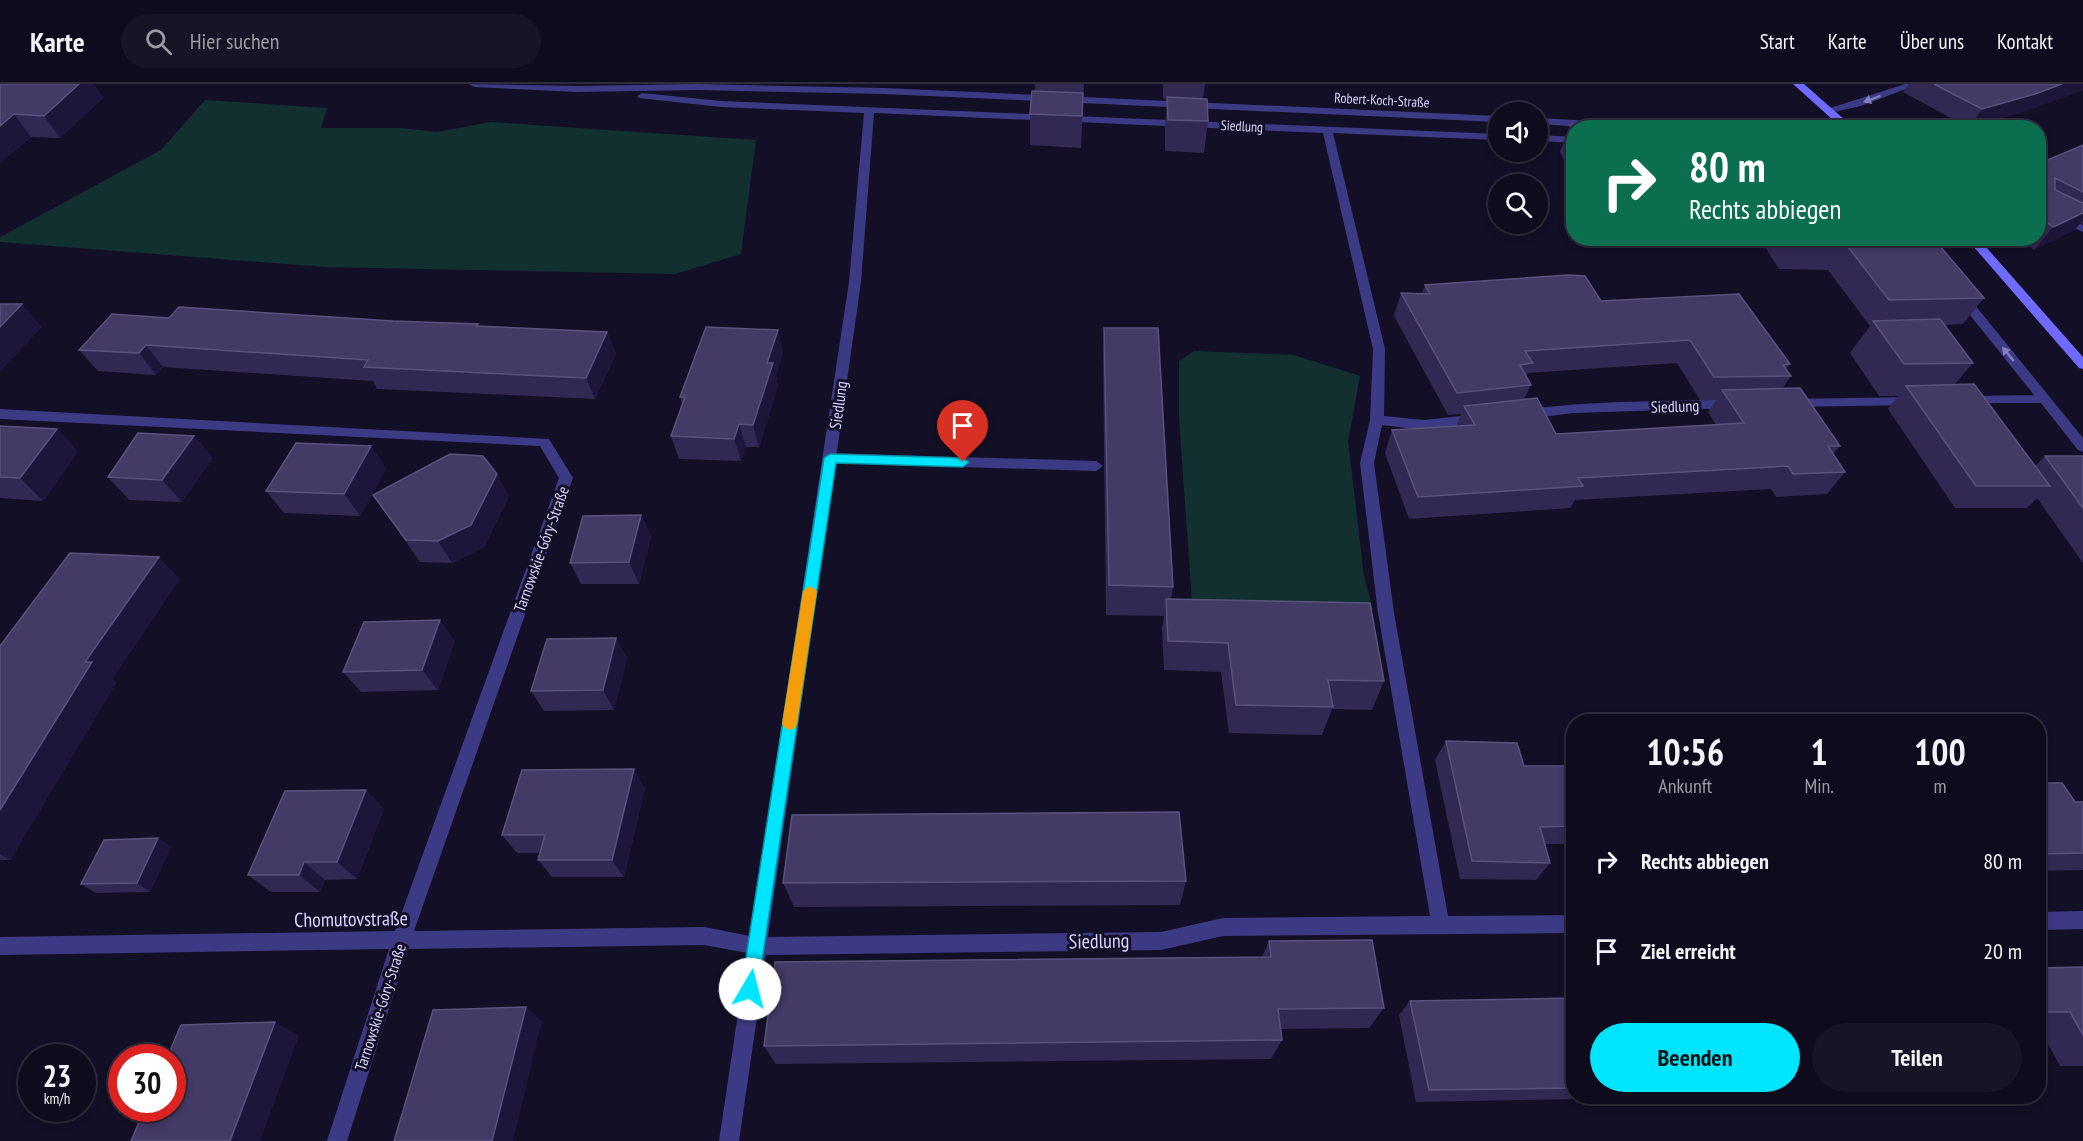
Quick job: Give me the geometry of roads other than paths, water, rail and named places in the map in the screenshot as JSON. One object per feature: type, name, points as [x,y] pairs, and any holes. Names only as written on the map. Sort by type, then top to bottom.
[{"type":"street","name":"Robert-Koch-Straße","points":[[474,84],[577,89],[697,87],[884,91],[1488,119]]},
{"type":"street","points":[[1798,84],[1840,120]]},
{"type":"street","points":[[1828,110],[1857,104],[1914,84]]},
{"type":"street","name":"Siedlung","points":[[577,89],[721,104],[1488,137]]},
{"type":"street","name":"Siedlung","points":[[729,1141],[855,282],[869,110]]},
{"type":"street","points":[[1548,122],[1566,123]]},
{"type":"street","points":[[1327,130],[1379,349],[1377,420],[1367,463],[1386,613],[1440,925]]},
{"type":"street","points":[[1548,139],[1566,140]]},
{"type":"street","points":[[2046,210],[2083,229]]},
{"type":"street","points":[[1978,246],[2083,365]]},
{"type":"street","points":[[1951,283],[2083,447]]},
{"type":"street","points":[[1951,401],[2045,399]]},
{"type":"street","points":[[1773,404],[1927,401]]},
{"type":"street","name":"Siedlung","points":[[1516,415],[1573,409],[1750,404]]},
{"type":"street","name":"Tarnowskie-Góry-Straße","points":[[0,414],[544,442],[566,478],[401,941],[337,1141]]},
{"type":"street","points":[[1377,420],[1424,425],[1493,418]]},
{"type":"street","points":[[830,458],[1096,466]]},
{"type":"street","points":[[2046,921],[2083,920]]},
{"type":"street","name":"Siedlung","points":[[704,936],[756,946],[1161,941],[1223,927],[1566,924]]},
{"type":"street","name":"Chomutovstraße","points":[[0,946],[704,936]]}]
